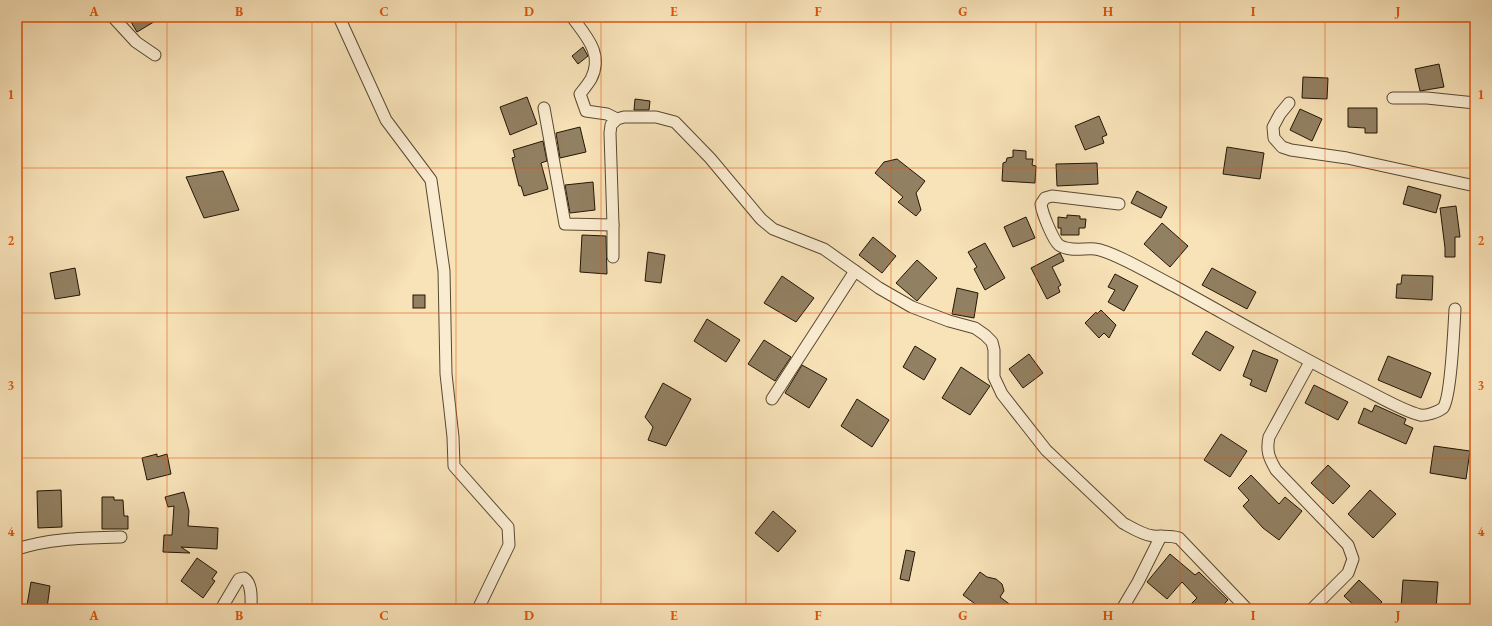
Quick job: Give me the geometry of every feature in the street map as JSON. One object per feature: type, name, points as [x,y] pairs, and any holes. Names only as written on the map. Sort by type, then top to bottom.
[{"type":"street","points":[[113,17],[136,42],[155,56]]},
{"type":"street","points":[[339,17],[386,120],[431,180],[444,272],[446,374],[453,437],[454,466],[508,527],[509,545],[478,609]]},
{"type":"street","points":[[572,17],[591,42],[597,61],[592,78],[580,94],[586,111],[607,114],[617,119]]},
{"type":"street","points":[[1393,98],[1427,98],[1475,103]]},
{"type":"street","points":[[1289,103],[1280,114],[1273,127],[1274,138],[1282,146],[1291,150],[1353,160],[1475,186]]},
{"type":"street","points":[[544,108],[565,224],[613,225]]},
{"type":"street","points":[[613,257],[611,125],[617,119],[624,117],[656,117],[675,122],[710,158],[761,219],[773,229],[824,249],[879,288],[912,307],[975,328],[985,335],[992,342],[994,350],[994,377],[1002,394],[1046,450],[1123,523],[1137,531],[1152,536],[1170,536],[1179,538],[1247,609]]},
{"type":"street","points":[[1119,204],[1052,196],[1045,198],[1041,204],[1043,213],[1056,241],[1061,246],[1071,249],[1096,249],[1118,258],[1178,289],[1310,362],[1402,408],[1421,415],[1434,413],[1443,407],[1446,398],[1450,378],[1455,309]]},
{"type":"street","points":[[772,399],[855,271]]},
{"type":"street","points":[[1310,362],[1269,437],[1267,446],[1269,458],[1276,470],[1348,546],[1353,558],[1348,573],[1312,609]]},
{"type":"street","points":[[1122,609],[1138,582],[1161,536]]},
{"type":"street","points":[[17,549],[46,542],[121,537]]},
{"type":"street","points":[[221,609],[239,579],[244,578],[249,583],[251,609]]},
{"type":"building","points":[[128,17],[162,17],[137,32]]},
{"type":"building","points":[[583,47],[588,56],[578,64],[572,56]]},
{"type":"building","points":[[1439,64],[1444,87],[1420,91],[1415,69]]},
{"type":"building","points":[[1303,77],[1328,78],[1327,99],[1302,98]]},
{"type":"building","points":[[527,97],[537,124],[510,135],[500,107]]},
{"type":"building","points":[[635,99],[650,101],[649,110],[634,110]]},
{"type":"building","points":[[1348,108],[1377,108],[1377,133],[1365,133],[1365,128],[1348,127]]},
{"type":"building","points":[[1300,109],[1322,119],[1312,141],[1290,130]]},
{"type":"building","points":[[1099,116],[1107,135],[1102,137],[1104,143],[1085,150],[1075,126]]},
{"type":"building","points":[[580,127],[586,152],[560,158],[556,133]]},
{"type":"building","points":[[543,141],[547,161],[541,163],[548,189],[524,196],[521,186],[519,186],[512,158],[515,157],[513,150]]},
{"type":"building","points":[[1227,147],[1264,153],[1260,179],[1223,174]]},
{"type":"building","points":[[1013,150],[1026,151],[1026,159],[1033,159],[1032,165],[1036,166],[1035,183],[1002,181],[1003,163],[1006,162],[1007,158],[1013,157]]},
{"type":"building","points":[[897,159],[925,181],[916,193],[921,210],[916,216],[898,202],[903,197],[875,173],[884,162]]},
{"type":"building","points":[[1097,163],[1098,184],[1057,186],[1056,164]]},
{"type":"building","points":[[223,171],[239,210],[204,218],[186,177]]},
{"type":"building","points":[[593,182],[595,210],[570,213],[565,185]]},
{"type":"building","points":[[1408,186],[1441,195],[1436,213],[1403,204]]},
{"type":"building","points":[[1137,191],[1167,207],[1161,218],[1131,203]]},
{"type":"building","points":[[1456,206],[1460,237],[1455,237],[1455,257],[1445,257],[1440,208]]},
{"type":"building","points":[[1067,215],[1080,216],[1080,219],[1086,219],[1085,228],[1079,228],[1079,235],[1061,235],[1061,228],[1058,228],[1058,217],[1067,218]]},
{"type":"building","points":[[1026,217],[1035,238],[1013,247],[1004,227]]},
{"type":"building","points":[[1162,223],[1188,246],[1170,267],[1144,244]]},
{"type":"building","points":[[582,235],[606,236],[607,274],[580,272]]},
{"type":"building","points":[[873,237],[896,256],[882,273],[859,255]]},
{"type":"building","points":[[985,243],[1005,278],[985,290],[974,269],[977,267],[968,252]]},
{"type":"building","points":[[648,252],[665,255],[661,283],[645,281]]},
{"type":"building","points":[[1060,253],[1064,261],[1052,267],[1061,285],[1058,287],[1060,292],[1047,299],[1031,268]]},
{"type":"building","points":[[917,260],[937,278],[917,301],[896,283]]},
{"type":"building","points":[[75,268],[80,295],[55,299],[50,273]]},
{"type":"building","points":[[1212,268],[1256,292],[1247,309],[1202,285]]},
{"type":"building","points":[[1115,274],[1138,286],[1124,311],[1108,302],[1115,290],[1108,287]]},
{"type":"building","points":[[1402,275],[1433,276],[1432,300],[1396,298],[1397,284],[1401,284]]},
{"type":"building","points":[[782,276],[814,298],[796,322],[764,303]]},
{"type":"building","points":[[957,288],[978,293],[974,318],[952,314]]},
{"type":"building","points":[[413,295],[425,295],[425,308],[413,308]]},
{"type":"building","points":[[1101,310],[1116,325],[1109,338],[1104,333],[1099,338],[1085,323],[1096,312],[1097,314]]},
{"type":"building","points":[[707,319],[740,340],[726,362],[694,341]]},
{"type":"building","points":[[1206,331],[1234,347],[1220,371],[1192,354]]},
{"type":"building","points":[[764,340],[791,357],[775,381],[748,364]]},
{"type":"building","points":[[915,346],[936,359],[924,380],[903,367]]},
{"type":"building","points":[[1253,350],[1278,360],[1266,392],[1250,385],[1252,380],[1243,376]]},
{"type":"building","points":[[1029,354],[1043,373],[1023,388],[1009,369]]},
{"type":"building","points":[[1388,356],[1431,373],[1421,398],[1378,380]]},
{"type":"building","points":[[802,365],[827,379],[809,408],[785,393]]},
{"type":"building","points":[[961,367],[990,386],[970,415],[942,398]]},
{"type":"building","points":[[663,383],[691,399],[666,446],[648,440],[653,427],[645,417]]},
{"type":"building","points":[[1314,385],[1348,402],[1338,420],[1305,403]]},
{"type":"building","points":[[857,399],[889,420],[872,447],[841,426]]},
{"type":"building","points":[[1375,405],[1406,419],[1404,424],[1413,428],[1406,444],[1358,423],[1364,408],[1372,412]]},
{"type":"building","points":[[1221,434],[1247,451],[1230,477],[1204,460]]},
{"type":"building","points":[[1434,446],[1470,451],[1466,479],[1430,473]]},
{"type":"building","points":[[157,454],[157,457],[167,454],[171,474],[147,480],[142,458]]},
{"type":"building","points":[[1328,465],[1350,486],[1333,504],[1311,483]]},
{"type":"building","points":[[1251,475],[1279,504],[1285,497],[1302,511],[1279,540],[1263,528],[1243,506],[1249,500],[1238,488]]},
{"type":"building","points":[[61,490],[62,527],[38,528],[37,491]]},
{"type":"building","points":[[1370,490],[1396,514],[1373,538],[1348,514]]},
{"type":"building","points":[[184,492],[189,511],[188,526],[218,528],[217,549],[181,547],[190,553],[163,552],[164,535],[172,535],[174,506],[168,507],[165,497]]},
{"type":"building","points":[[102,497],[114,497],[114,500],[123,500],[124,516],[128,516],[128,529],[102,529]]},
{"type":"building","points":[[773,511],[796,531],[778,552],[755,533]]},
{"type":"building","points":[[906,550],[915,552],[909,581],[900,579]]},
{"type":"building","points":[[1170,554],[1195,575],[1199,572],[1228,600],[1219,609],[1186,609],[1197,598],[1182,582],[1167,599],[1147,582]]},
{"type":"building","points":[[197,558],[217,572],[212,579],[215,581],[203,598],[181,581]]},
{"type":"building","points":[[980,572],[987,577],[996,579],[1002,584],[1004,591],[1000,597],[1016,609],[982,609],[963,595]]},
{"type":"building","points":[[1359,580],[1382,602],[1375,609],[1358,609],[1344,596]]},
{"type":"building","points":[[1403,580],[1438,582],[1436,609],[1401,608]]},
{"type":"building","points":[[31,582],[50,586],[47,608],[27,605]]}]
